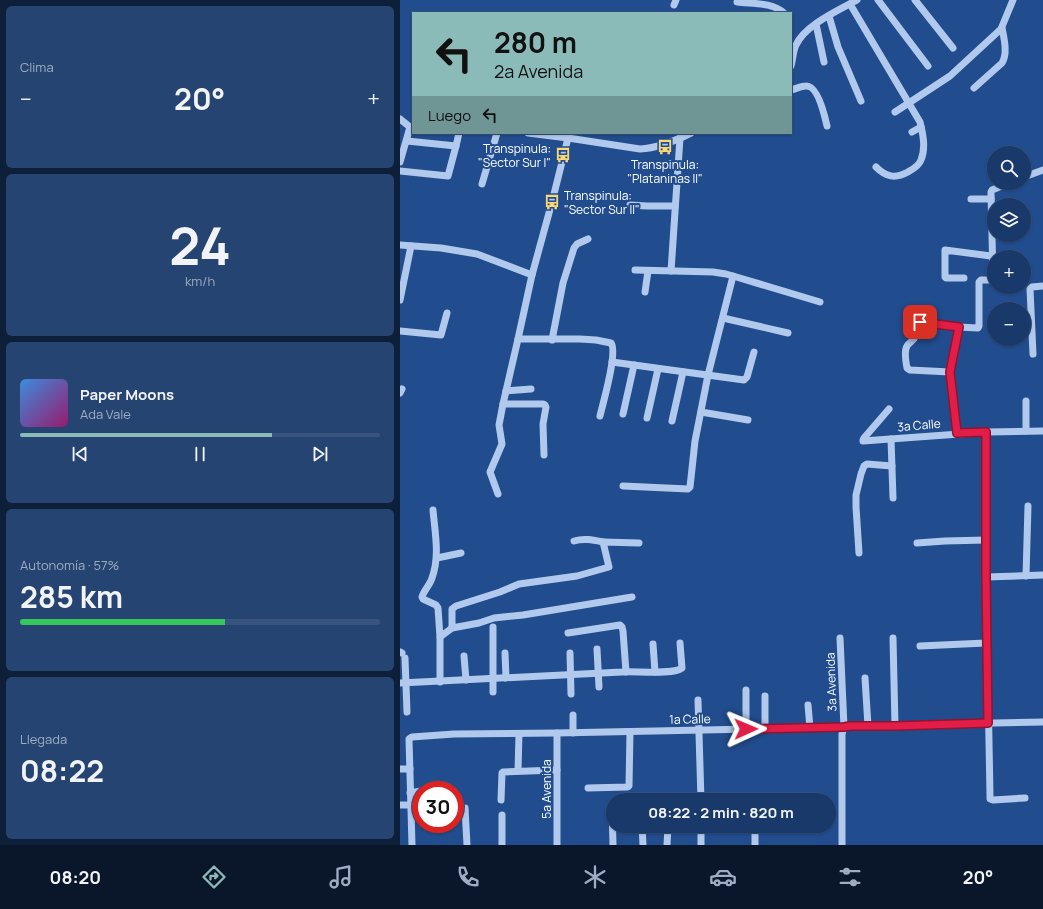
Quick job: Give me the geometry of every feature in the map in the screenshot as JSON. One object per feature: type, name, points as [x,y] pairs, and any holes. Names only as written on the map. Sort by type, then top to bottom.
[{"type":"street","points":[[839,0],[847,6],[920,122],[924,147],[918,166],[905,174],[897,176],[890,176],[883,173],[876,167]]},
{"type":"street","points":[[793,49],[804,33],[816,24],[857,0]]},
{"type":"street","points":[[878,0],[928,66]]},
{"type":"street","points":[[915,0],[953,48]]},
{"type":"street","points":[[895,112],[950,76],[1002,28],[1013,0]]},
{"type":"street","points":[[737,2],[769,5],[782,12]]},
{"type":"street","points":[[829,16],[838,47],[861,101]]},
{"type":"street","points":[[816,24],[824,62]]},
{"type":"street","points":[[974,88],[1004,60],[1002,28]]},
{"type":"street","points":[[792,90],[807,86],[810,86],[813,89],[817,94],[828,126]]},
{"type":"street","points":[[400,119],[411,127],[400,162]]},
{"type":"street","points":[[912,132],[921,127]]},
{"type":"street","points":[[400,171],[448,176],[459,134]]},
{"type":"street","points":[[482,184],[497,134]]},
{"type":"street","points":[[536,134],[640,149],[657,146],[689,134]]},
{"type":"street","points":[[498,494],[490,472],[502,444],[499,425],[503,404],[532,275],[568,138]]},
{"type":"street","points":[[670,271],[680,138]]},
{"type":"street","points":[[407,141],[456,146]]},
{"type":"street","points":[[1031,174],[1043,170]]},
{"type":"street","points":[[971,199],[987,199]]},
{"type":"street","points":[[630,204],[647,206],[675,206]]},
{"type":"street","points":[[552,340],[563,283],[574,248],[577,244],[588,239]]},
{"type":"street","points":[[400,245],[424,246],[477,254],[532,275]]},
{"type":"street","points":[[400,300],[411,246]]},
{"type":"street","points":[[964,278],[945,277],[945,250],[987,255]]},
{"type":"street","points":[[634,270],[713,272],[726,274],[820,302]]},
{"type":"street","points":[[645,292],[648,270]]},
{"type":"street","points":[[623,486],[689,488],[695,441],[708,376],[733,276]]},
{"type":"street","points":[[950,372],[917,371],[907,368],[906,348],[915,336],[914,326],[918,323],[959,327],[979,327],[979,282],[981,280],[987,280]]},
{"type":"street","points":[[1033,354],[1030,289],[1032,287],[1043,286]]},
{"type":"street","points":[[400,331],[440,335],[447,313]]},
{"type":"street","points":[[723,318],[788,333]]},
{"type":"street","points":[[957,433],[950,372],[959,327]]},
{"type":"street","points":[[518,339],[580,339],[610,343],[613,346],[612,362],[600,416]]},
{"type":"street","points":[[612,362],[745,380],[754,352]]},
{"type":"street","points":[[623,414],[634,365]]},
{"type":"street","points":[[647,418],[658,369]]},
{"type":"street","points":[[672,421],[683,372]]},
{"type":"street","points":[[506,391],[531,389]]},
{"type":"street","points":[[1026,401],[1026,431]]},
{"type":"street","points":[[503,404],[545,405],[546,407],[543,424],[544,456]]},
{"type":"street","name":"3a Calle","points":[[889,409],[863,441],[957,433],[1043,431]]},
{"type":"street","points":[[701,412],[748,420]]},
{"type":"street","points":[[986,432],[986,644],[990,799],[1025,798]]},
{"type":"street","points":[[891,439],[893,498]]},
{"type":"street","points":[[859,553],[856,495],[864,466],[867,464],[892,466]]},
{"type":"street","points":[[1026,576],[1028,506]]},
{"type":"street","points":[[433,510],[437,558],[433,577],[422,597],[423,599],[436,605],[438,608],[440,637],[440,682]]},
{"type":"street","points":[[574,541],[582,539],[639,544]]},
{"type":"street","points":[[918,543],[986,540]]},
{"type":"street","points":[[452,628],[452,609],[456,606],[500,592],[519,584],[574,577],[609,567],[603,542]]},
{"type":"street","points":[[437,558],[461,553]]},
{"type":"street","points":[[986,577],[1043,575]]},
{"type":"street","points":[[440,637],[452,628],[469,626],[494,618],[523,615],[632,596]]},
{"type":"street","points":[[568,633],[620,625],[623,632],[626,672]]},
{"type":"street","points":[[493,627],[493,692]]},
{"type":"street","name":"3a Avenida","points":[[840,638],[844,727],[842,734],[842,845]]},
{"type":"street","points":[[893,638],[895,726]]},
{"type":"street","points":[[403,683],[570,674],[672,671],[682,669],[680,643]]},
{"type":"street","points":[[653,644],[656,672]]},
{"type":"street","points":[[920,646],[986,644]]},
{"type":"street","points":[[597,649],[599,687]]},
{"type":"street","points":[[505,653],[506,678]]},
{"type":"street","points":[[570,653],[571,694]]},
{"type":"street","points":[[402,654],[403,683],[407,712]]},
{"type":"street","points":[[464,656],[466,680]]},
{"type":"street","points":[[865,678],[868,726]]},
{"type":"street","points":[[746,690],[746,729]]},
{"type":"street","points":[[765,696],[765,729]]},
{"type":"street","points":[[698,700],[701,793]]},
{"type":"street","points":[[808,705],[810,728]]},
{"type":"street","points":[[572,715],[574,733]]},
{"type":"street","name":"1a Calle","points":[[410,770],[410,738],[412,737],[454,734],[630,732],[1043,722]]},
{"type":"street","points":[[588,788],[629,786],[630,732]]},
{"type":"street","name":"5a Avenida","points":[[557,733],[557,845]]},
{"type":"street","points":[[518,771],[519,734]]},
{"type":"street","points":[[400,770],[410,770],[412,845]]},
{"type":"street","points":[[501,800],[502,772],[557,770]]},
{"type":"street","points":[[400,805],[410,805]]},
{"type":"street","points":[[465,808],[467,845]]},
{"type":"street","points":[[502,815],[502,845]]},
{"type":"street","points":[[613,833],[613,845]]},
{"type":"street","points":[[642,833],[643,845]]},
{"type":"street","points":[[668,833],[668,845]]},
{"type":"street","points":[[701,833],[702,845]]},
{"type":"street","points":[[755,833],[755,845]]},
{"type":"place","name":"Transpinula: \"Plataninas II\"","points":[[665,147]]},
{"type":"place","name":"Transpinula: \"Sector Sur I\"","points":[[563,155]]},
{"type":"place","name":"Transpinula: \"Sector Sur II\"","points":[[552,202]]},
{"type":"route","points":[[746,729],[988,723],[986,644],[986,432],[957,433],[950,372],[959,327],[920,322]]}]
